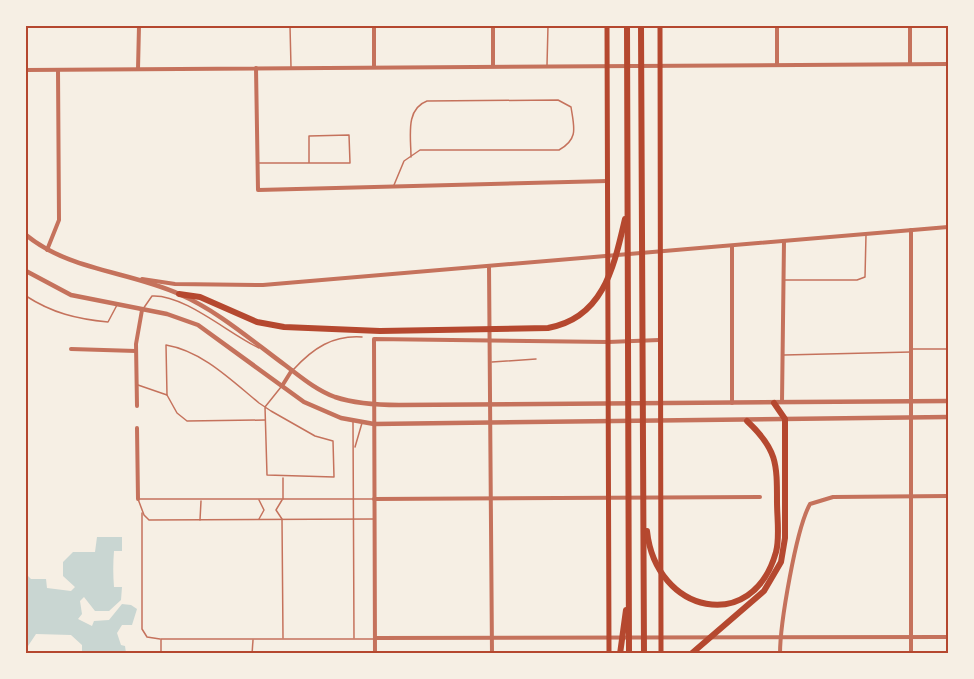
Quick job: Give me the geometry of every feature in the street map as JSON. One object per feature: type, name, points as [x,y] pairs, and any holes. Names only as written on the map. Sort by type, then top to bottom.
[{"type":"highway","points":[[627,26],[629,654]]},
{"type":"highway","points":[[641,26],[644,654]]},
{"type":"highway","points":[[179,294],[200,297],[257,322],[302,328],[380,331],[531,330],[562,325],[592,306],[610,277],[627,209]]},
{"type":"highway","points":[[692,654],[770,584],[781,562],[786,498],[785,419],[774,403]]},
{"type":"highway","points":[[644,502],[648,539],[663,578],[689,600],[713,605],[735,601],[747,595],[766,575],[776,551],[777,496],[774,453],[766,440],[747,422]]},
{"type":"highway","points":[[620,654],[628,589]]},
{"type":"main road","points":[[606,26],[609,181],[609,654]]},
{"type":"main road","points":[[660,26],[661,654]]},
{"type":"street","points":[[138,69],[139,26]]},
{"type":"street","points":[[374,26],[374,67]]},
{"type":"street","points":[[493,26],[493,66]]},
{"type":"street","points":[[777,26],[777,64]]},
{"type":"street","points":[[910,26],[910,64]]},
{"type":"street","points":[[26,70],[948,64]]},
{"type":"street","points":[[256,68],[258,190],[609,181]]},
{"type":"street","points":[[47,250],[59,220],[58,70]]},
{"type":"street","points":[[26,235],[47,250],[67,260],[141,279],[175,284],[263,285],[948,227]]},
{"type":"street","points":[[911,231],[911,654]]},
{"type":"street","points":[[782,403],[784,241]]},
{"type":"street","points":[[732,246],[732,403]]},
{"type":"street","points":[[489,266],[492,340],[492,654]]},
{"type":"street","points":[[26,271],[71,295],[167,314],[198,325],[322,412],[374,424],[660,420],[747,422],[785,419],[948,417]]},
{"type":"street","points":[[141,279],[179,294],[226,320],[292,370],[335,397],[375,405],[948,401]]},
{"type":"street","points":[[137,406],[136,351],[142,309]]},
{"type":"street","points":[[375,654],[374,339],[608,342],[659,340]]},
{"type":"street","points":[[71,349],[136,351]]},
{"type":"street","points":[[282,386],[292,370]]},
{"type":"street","points":[[137,428],[138,499]]},
{"type":"street","points":[[780,654],[780,637],[791,575],[807,508],[815,501],[833,497],[948,496]]},
{"type":"street","points":[[375,499],[760,497]]},
{"type":"street","points":[[375,638],[948,637]]},
{"type":"lane","points":[[290,26],[291,68]]},
{"type":"lane","points":[[548,26],[548,66]]},
{"type":"lane","points":[[394,186],[404,161],[411,157],[420,150],[559,150],[570,144],[575,134],[571,107],[558,100],[427,101],[419,104],[411,114],[411,157]]},
{"type":"lane","points":[[258,163],[309,163],[350,163],[349,135],[309,136],[309,163]]},
{"type":"lane","points":[[783,280],[857,280],[865,277],[866,234]]},
{"type":"lane","points":[[26,296],[47,308],[77,319],[108,322],[117,305]]},
{"type":"lane","points":[[142,309],[152,296],[168,298],[189,307],[242,340],[268,352]]},
{"type":"lane","points":[[292,370],[331,339],[363,337]]},
{"type":"lane","points":[[266,420],[187,421],[177,413],[167,395],[166,345],[177,347],[203,360],[265,407],[335,444],[334,477],[267,475],[266,420],[265,407],[282,386]]},
{"type":"lane","points":[[782,355],[948,349]]},
{"type":"lane","points":[[492,362],[536,359]]},
{"type":"lane","points":[[137,385],[167,395]]},
{"type":"lane","points":[[353,420],[351,440],[355,448]]},
{"type":"lane","points":[[354,639],[353,499],[355,448],[362,422]]},
{"type":"lane","points":[[283,477],[283,499],[276,510],[282,519],[283,639]]},
{"type":"lane","points":[[374,519],[149,520],[138,499],[375,499]]},
{"type":"lane","points":[[258,499],[264,510],[258,519]]},
{"type":"lane","points":[[200,521],[201,500]]},
{"type":"lane","points":[[142,510],[142,629],[147,637],[161,639],[375,638]]},
{"type":"lane","points":[[160,654],[161,639]]},
{"type":"lane","points":[[252,654],[253,639]]},
{"type":"shaded area","points":[[97,537],[122,537],[122,551],[114,551],[113,564],[114,587],[122,587],[121,600],[109,611],[95,611],[84,597],[80,601],[82,614],[78,619],[92,626],[94,621],[109,620],[122,604],[131,605],[137,609],[132,625],[122,625],[117,633],[121,645],[125,646],[126,653],[82,653],[82,645],[71,635],[36,634],[26,649],[26,574],[31,579],[46,579],[47,588],[71,591],[75,587],[63,576],[63,562],[73,552],[95,552]]}]
